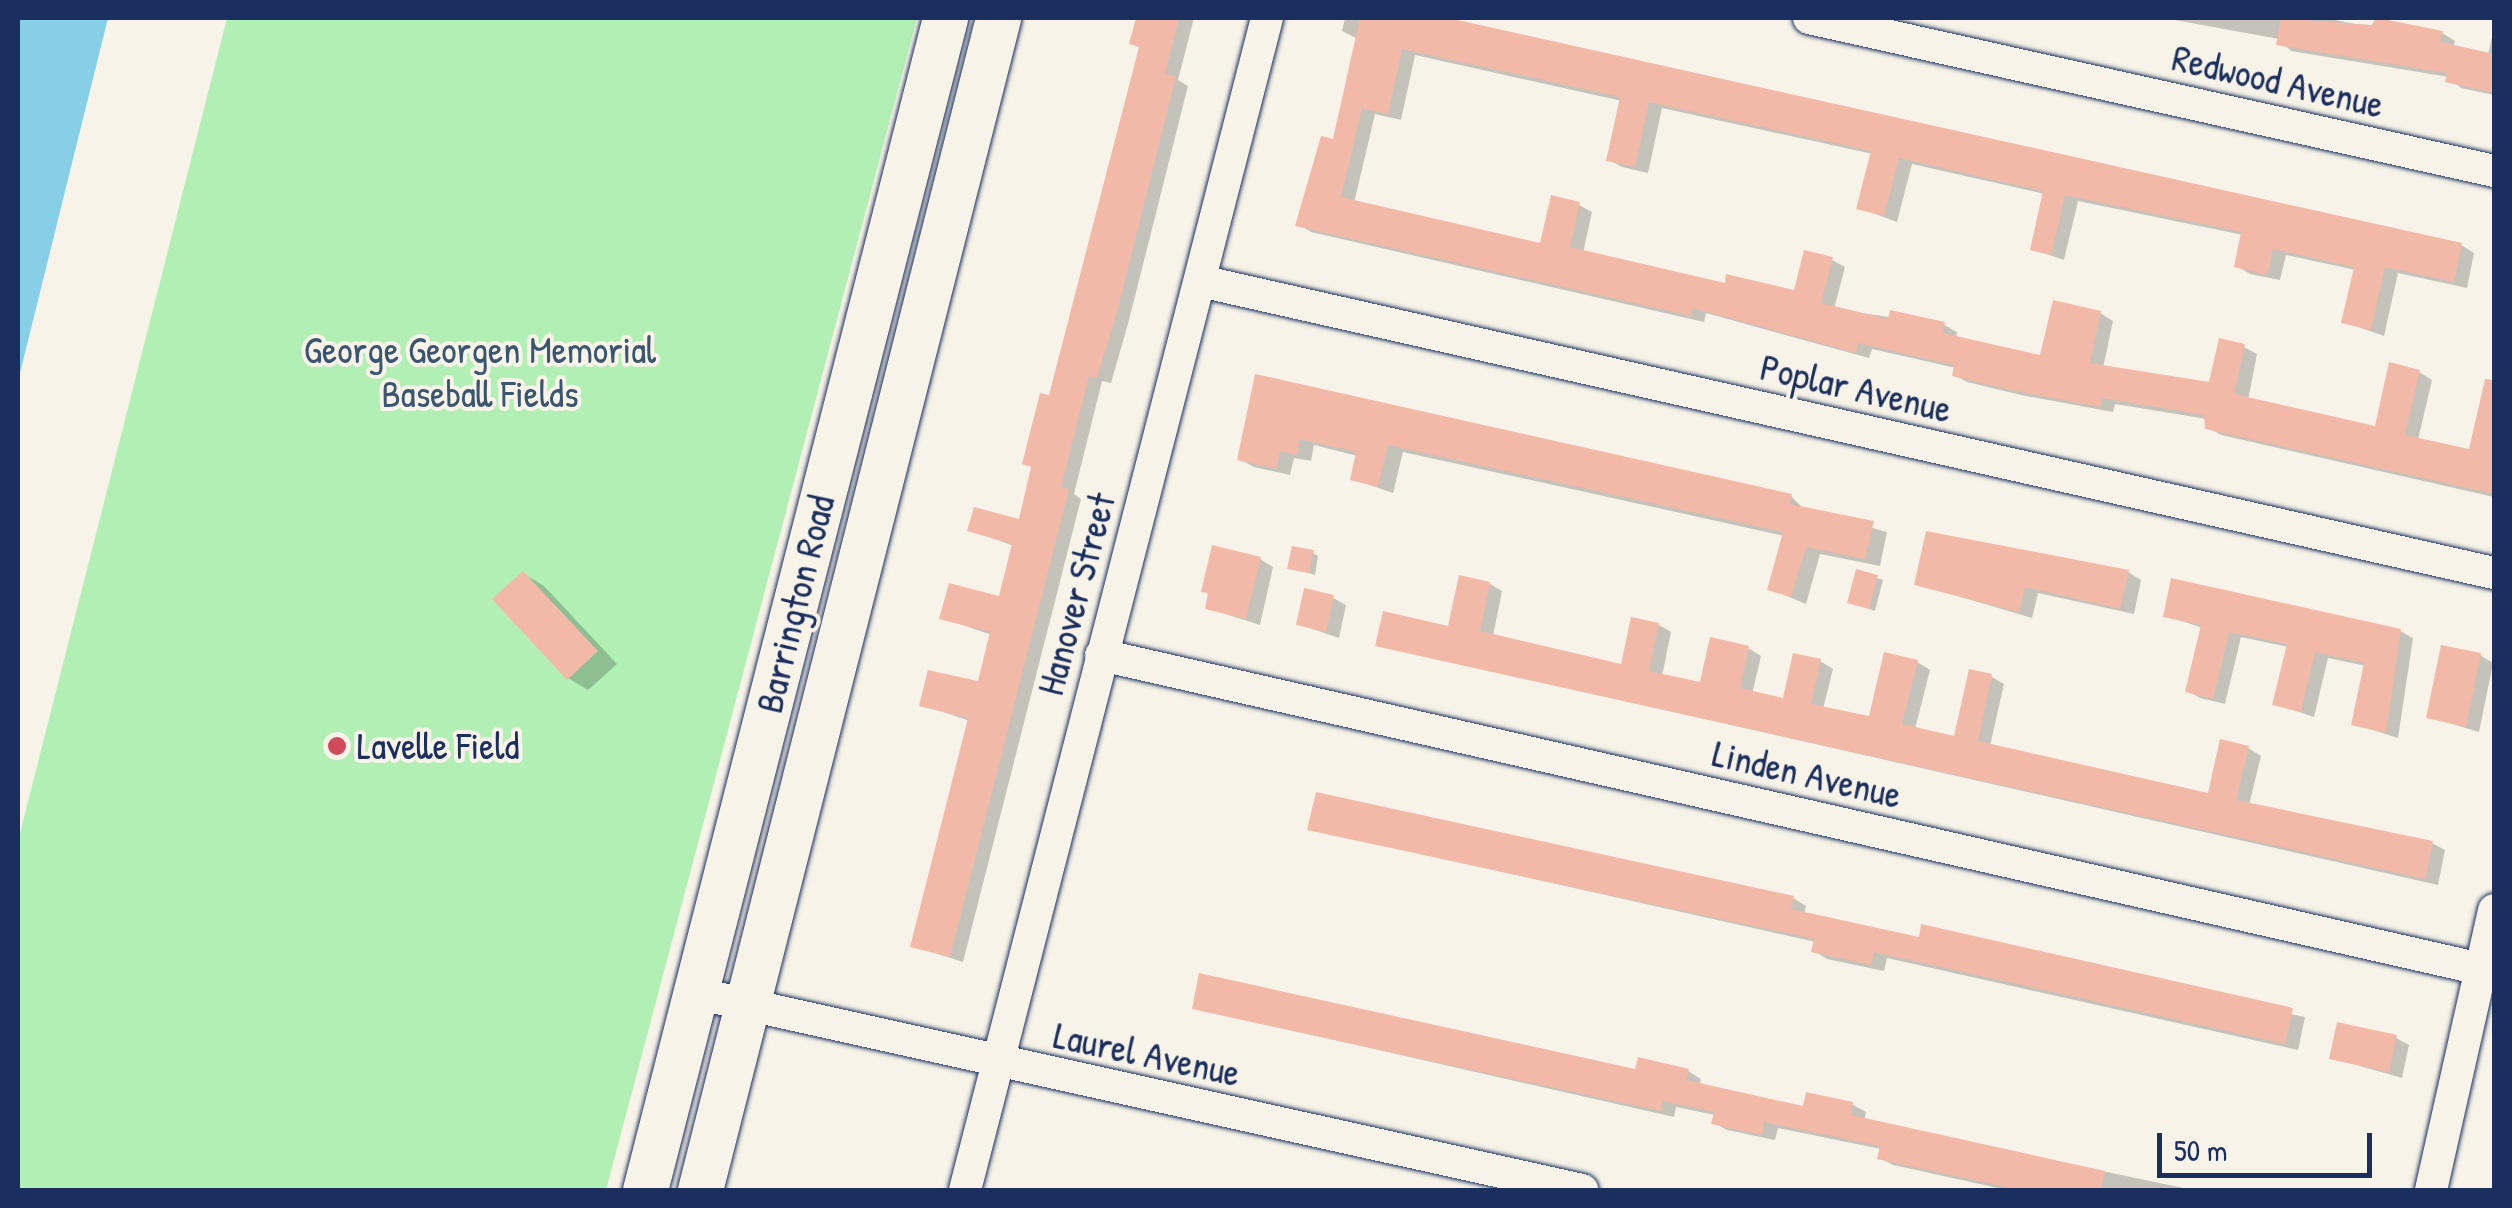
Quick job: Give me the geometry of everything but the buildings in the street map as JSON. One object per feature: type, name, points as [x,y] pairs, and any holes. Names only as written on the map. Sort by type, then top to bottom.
[{"type":"main road","name":"Barrington Road","points":[[645,1190],[944,18]]},
{"type":"main road","name":"Barrington Road","points":[[700,1190],[998,18]]},
{"type":"street","name":"Hanover Street","points":[[965,1190],[1267,18]]},
{"type":"street","name":"Redwood Avenue","points":[[1809,18],[2494,170]]},
{"type":"street","name":"Poplar Avenue","points":[[1200,281],[2494,573]]},
{"type":"street","name":"Linden Avenue","points":[[1101,655],[2488,970]]},
{"type":"street","points":[[2431,1190],[2488,970],[2494,910]]},
{"type":"street","name":"Laurel Avenue","points":[[695,993],[1582,1190]]},
{"type":"green space","name":"George Georgen Memorial Baseball Fields","points":[[227,18],[917,18],[606,1190],[18,1190],[18,841]]},
{"type":"water","points":[[18,18],[108,18],[18,381]]},
{"type":"place","name":"Lavelle Field","points":[[337,746]]}]
